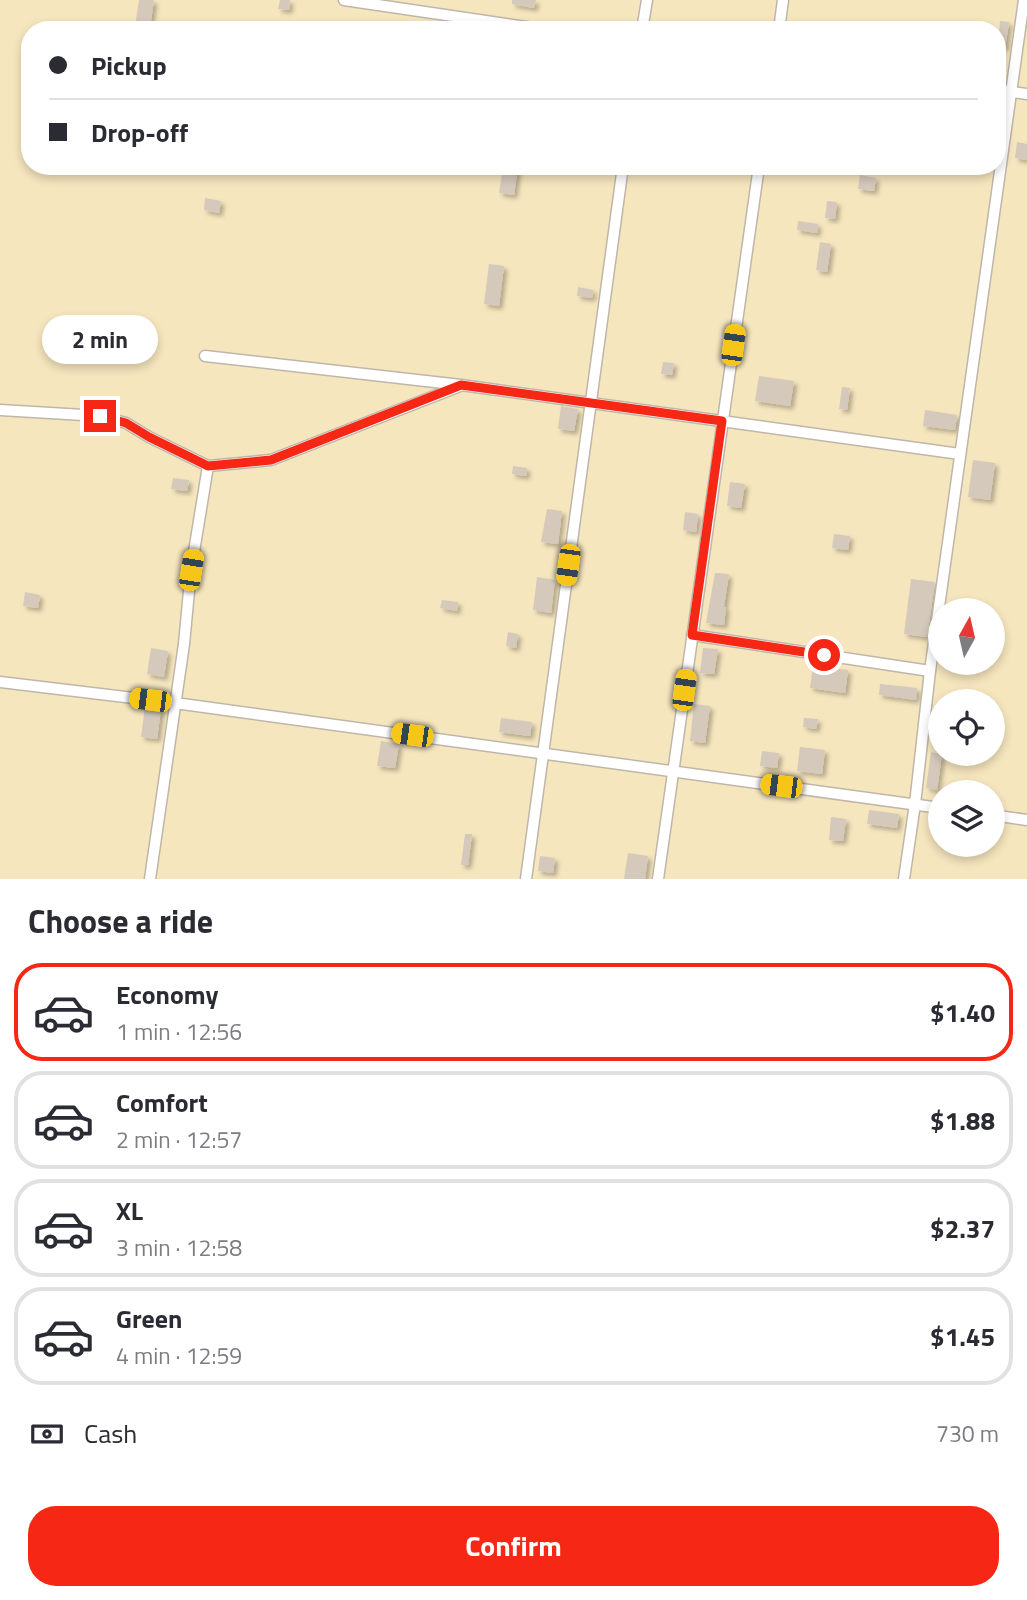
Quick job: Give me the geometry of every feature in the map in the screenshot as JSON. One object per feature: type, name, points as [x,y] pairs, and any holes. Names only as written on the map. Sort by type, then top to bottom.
[{"type":"street","points":[[344,0],[486,21]]},
{"type":"street","points":[[644,21],[647,0]]},
{"type":"street","points":[[780,21],[783,0]]},
{"type":"street","points":[[1006,127],[1024,0]]},
{"type":"street","points":[[1006,91],[1027,94]]},
{"type":"street","points":[[526,879],[622,175]]},
{"type":"street","points":[[658,879],[758,175]]},
{"type":"street","points":[[940,598],[999,175]]},
{"type":"street","points":[[205,356],[461,385],[960,454]]},
{"type":"street","points":[[0,410],[100,416],[126,423],[208,466],[271,460],[461,385]]},
{"type":"street","points":[[150,879],[184,644],[191,570],[208,466]]},
{"type":"street","points":[[692,635],[928,671]]},
{"type":"street","points":[[904,879],[929,676]]},
{"type":"street","points":[[0,682],[175,703],[928,806]]},
{"type":"street","points":[[1005,817],[1027,820]]},
{"type":"sand","points":[[0,0],[1027,0],[1027,879],[0,879]]},
{"type":"building","points":[[139,0],[154,0],[151,21],[136,21]]},
{"type":"building","points":[[280,0],[290,0],[289,10],[278,9]]},
{"type":"building","points":[[512,0],[536,0],[534,8],[512,4]]},
{"type":"building","points":[[1017,142],[1027,144],[1027,160],[1015,158]]},
{"type":"building","points":[[502,175],[517,175],[514,195],[499,193]]},
{"type":"building","points":[[860,175],[876,178],[874,191],[858,189]]},
{"type":"building","points":[[205,198],[221,201],[219,213],[204,210]]},
{"type":"building","points":[[827,201],[837,202],[835,219],[825,218]]},
{"type":"building","points":[[798,221],[818,224],[817,233],[797,230]]},
{"type":"building","points":[[820,242],[831,244],[827,272],[816,270]]},
{"type":"building","points":[[489,264],[504,266],[499,306],[484,304]]},
{"type":"building","points":[[578,287],[593,290],[592,298],[577,296]]},
{"type":"building","points":[[663,362],[674,363],[672,375],[661,374]]},
{"type":"building","points":[[759,376],[794,381],[790,406],[755,401]]},
{"type":"building","points":[[842,387],[850,388],[847,410],[839,409]]},
{"type":"building","points":[[561,406],[578,409],[574,431],[558,429]]},
{"type":"building","points":[[925,410],[957,415],[955,430],[923,426]]},
{"type":"building","points":[[973,460],[995,463],[990,500],[968,497]]},
{"type":"building","points":[[513,466],[527,468],[526,476],[512,474]]},
{"type":"building","points":[[173,478],[189,480],[187,491],[171,489]]},
{"type":"building","points":[[730,482],[745,484],[741,508],[727,506]]},
{"type":"building","points":[[547,509],[562,511],[558,544],[541,542]]},
{"type":"building","points":[[685,512],[698,514],[696,532],[683,530]]},
{"type":"building","points":[[834,534],[850,536],[848,550],[832,548]]},
{"type":"building","points":[[715,573],[729,574],[724,625],[706,623]]},
{"type":"building","points":[[537,577],[555,580],[551,613],[533,610]]},
{"type":"building","points":[[911,579],[935,582],[933,598],[928,598],[927,637],[904,634]]},
{"type":"building","points":[[25,592],[40,595],[38,608],[23,606]]},
{"type":"building","points":[[442,600],[458,602],[457,611],[440,608]]},
{"type":"building","points":[[508,632],[518,634],[516,648],[506,646]]},
{"type":"building","points":[[151,648],[168,651],[164,677],[147,674]]},
{"type":"building","points":[[703,648],[718,649],[714,674],[700,673]]},
{"type":"building","points":[[813,666],[848,670],[845,693],[810,688]]},
{"type":"building","points":[[880,684],[917,688],[916,700],[879,695]]},
{"type":"building","points":[[694,704],[710,706],[705,743],[690,741]]},
{"type":"building","points":[[145,707],[161,709],[157,739],[141,737]]},
{"type":"building","points":[[501,718],[532,722],[530,736],[499,732]]},
{"type":"building","points":[[804,718],[818,719],[816,729],[803,727]]},
{"type":"building","points":[[381,741],[399,744],[395,768],[377,766]]},
{"type":"building","points":[[800,747],[825,750],[822,774],[797,771]]},
{"type":"building","points":[[762,751],[779,753],[777,768],[760,766]]},
{"type":"building","points":[[929,766],[940,766],[938,780],[928,780],[926,788]]},
{"type":"building","points":[[869,810],[899,814],[897,828],[867,824]]},
{"type":"building","points":[[831,817],[846,819],[843,841],[829,840]]},
{"type":"building","points":[[465,834],[472,834],[468,865],[461,865]]},
{"type":"building","points":[[628,853],[648,856],[645,879],[624,879]]},
{"type":"building","points":[[540,856],[555,858],[553,873],[538,871]]},
{"type":"route","points":[[100,416],[126,423],[208,466],[271,460],[461,385],[722,421],[692,635],[824,655]]}]
